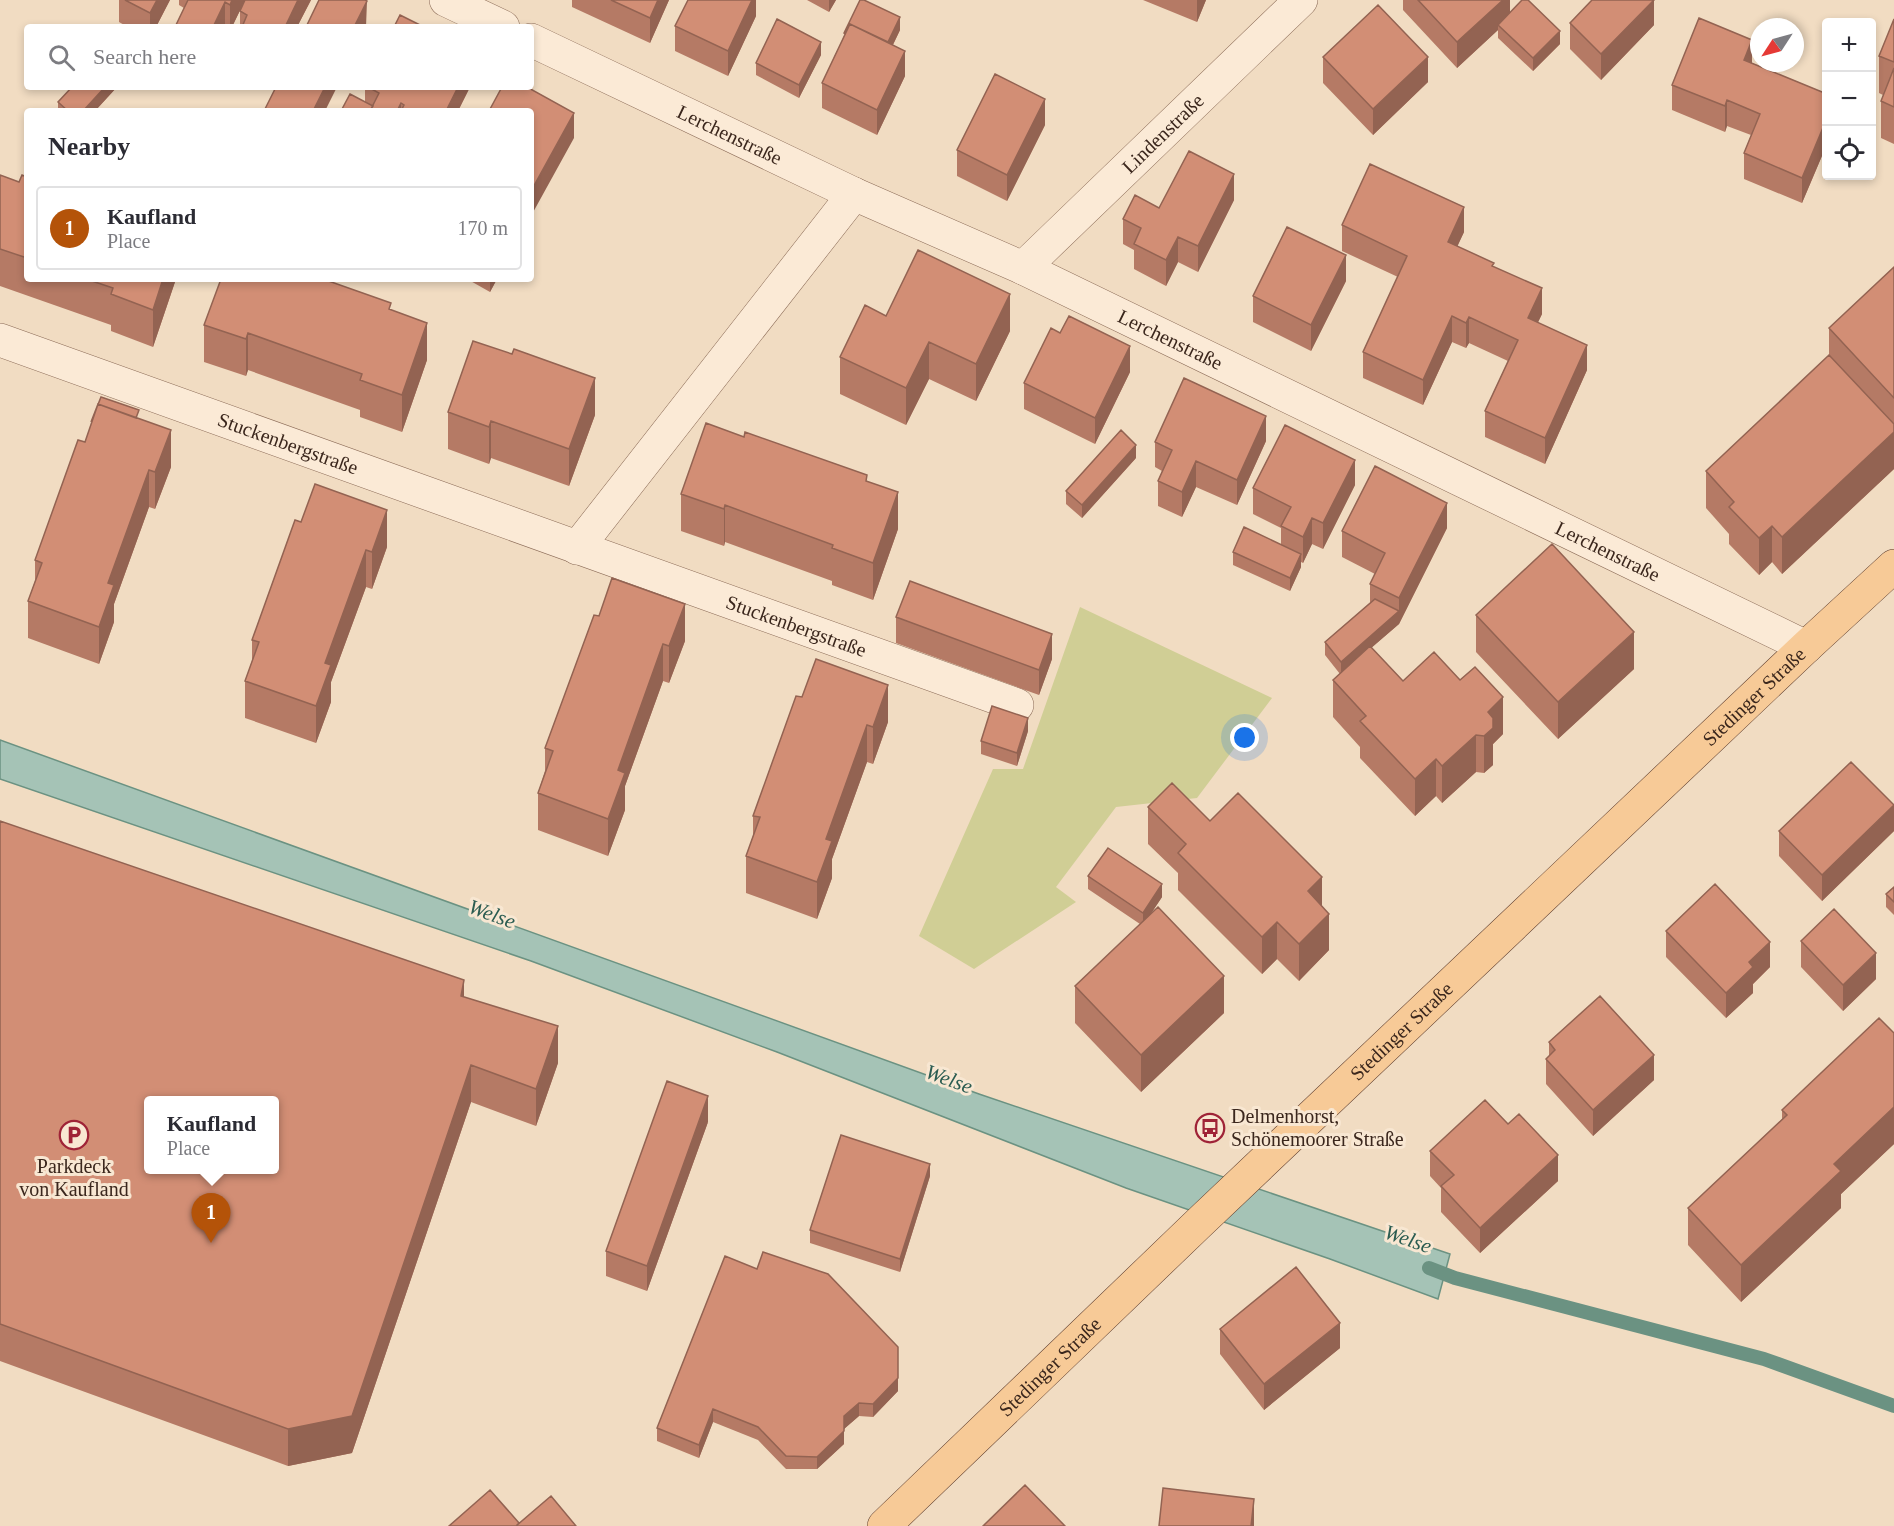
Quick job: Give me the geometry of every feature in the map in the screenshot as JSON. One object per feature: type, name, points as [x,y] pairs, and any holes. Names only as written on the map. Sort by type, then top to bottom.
[{"type":"main road","name":"Stedinger Straße","points":[[884,1526],[1199,1222],[1894,566]]},
{"type":"street","points":[[446,0],[497,24]]},
{"type":"street","name":"Lindenstraße","points":[[1023,268],[1301,0]]},
{"type":"street","name":"Lerchenstraße","points":[[534,41],[854,194],[1023,268],[1806,647]]},
{"type":"street","points":[[577,548],[854,194]]},
{"type":"street","name":"Stuckenbergstraße","points":[[0,340],[1017,705]]},
{"type":"shaded area","points":[[1080,607],[1272,698],[1197,798],[1116,807],[1056,887],[1076,902],[974,969],[919,936],[993,769],[1023,769]]},
{"type":"shaded area","points":[[0,740],[979,1094],[1450,1254],[1438,1299],[1126,1188],[777,1052],[531,961],[0,779]]},
{"type":"building","points":[[125,0],[157,0],[150,13]]},
{"type":"building","points":[[188,0],[232,0],[230,5],[225,2],[214,24],[176,24]]},
{"type":"building","points":[[245,0],[298,0],[286,24],[243,24],[247,15],[240,11]]},
{"type":"building","points":[[319,0],[367,1],[356,24],[307,24]]},
{"type":"building","points":[[611,0],[658,0],[650,18]]},
{"type":"building","points":[[688,0],[752,0],[728,51],[675,26]]},
{"type":"building","points":[[860,0],[900,17],[888,42],[850,24],[844,33]]},
{"type":"building","points":[[1418,0],[1503,0],[1457,42]]},
{"type":"building","points":[[1522,0],[1528,0],[1560,31],[1533,58],[1498,25]]},
{"type":"building","points":[[1592,0],[1654,0],[1601,54],[1570,23]]},
{"type":"building","points":[[1378,5],[1428,57],[1373,109],[1323,57]]},
{"type":"building","points":[[400,15],[418,24],[396,24]]},
{"type":"building","points":[[1699,18],[1750,39],[1744,60],[1750,62],[1750,72],[1773,72],[1822,92],[1822,130],[1802,178],[1744,153],[1760,114],[1727,100],[1725,106],[1672,85]]},
{"type":"building","points":[[777,19],[821,42],[799,85],[756,63]]},
{"type":"building","points":[[1894,19],[1894,62],[1879,56]]},
{"type":"building","points":[[850,24],[905,51],[877,110],[822,83]]},
{"type":"building","points":[[1894,68],[1894,107],[1881,101]]},
{"type":"building","points":[[995,74],[1045,99],[1007,175],[957,150]]},
{"type":"building","points":[[69,90],[102,90],[86,108],[65,108],[58,102]]},
{"type":"building","points":[[274,90],[324,90],[314,108],[266,108]]},
{"type":"building","points":[[374,90],[456,90],[448,108],[402,108],[404,105],[401,103],[398,108],[372,108],[379,93]]},
{"type":"building","points":[[500,90],[532,90],[574,113],[534,186],[534,108],[491,108]]},
{"type":"building","points":[[350,94],[373,106],[372,108],[343,108]]},
{"type":"building","points":[[1189,151],[1234,174],[1198,246],[1178,237],[1166,260],[1134,244],[1141,228],[1123,219],[1135,195],[1159,208]]},
{"type":"building","points":[[1370,164],[1464,207],[1448,242],[1494,263],[1492,266],[1542,288],[1528,318],[1587,345],[1545,438],[1485,411],[1518,340],[1469,317],[1466,323],[1452,316],[1423,380],[1363,352],[1407,256],[1342,225]]},
{"type":"building","points":[[0,175],[19,182],[22,175],[24,176],[24,257],[0,249]]},
{"type":"building","points":[[1287,227],[1346,255],[1311,325],[1253,296]]},
{"type":"building","points":[[918,250],[1010,294],[976,364],[929,342],[906,388],[840,357],[865,305],[886,316]]},
{"type":"building","points":[[1894,267],[1894,398],[1829,328]]},
{"type":"building","points":[[95,282],[162,282],[153,310],[111,294],[113,288]]},
{"type":"building","points":[[220,282],[332,282],[391,303],[389,309],[427,323],[402,395],[360,380],[362,374],[248,333],[246,339],[204,325]]},
{"type":"building","points":[[1069,316],[1130,346],[1095,418],[1024,383],[1051,328],[1060,333]]},
{"type":"building","points":[[473,341],[512,354],[514,349],[595,378],[569,449],[491,421],[489,427],[448,412]]},
{"type":"building","points":[[1829,355],[1894,424],[1894,432],[1782,537],[1772,526],[1759,538],[1729,507],[1734,502],[1706,471]]},
{"type":"building","points":[[1184,378],[1266,416],[1237,480],[1196,461],[1182,492],[1158,481],[1172,450],[1155,442]]},
{"type":"building","points":[[101,397],[139,410],[136,418],[98,404]]},
{"type":"building","points":[[98,404],[171,430],[155,472],[149,470],[108,583],[114,585],[99,627],[28,601],[42,563],[35,560],[78,440],[85,442]]},
{"type":"building","points":[[706,423],[744,437],[745,432],[867,475],[866,481],[898,492],[873,563],[832,548],[833,545],[725,505],[724,509],[681,494]]},
{"type":"building","points":[[1285,425],[1355,460],[1323,523],[1312,518],[1303,537],[1281,526],[1291,507],[1253,488]]},
{"type":"building","points":[[1121,430],[1136,445],[1082,505],[1066,491]]},
{"type":"building","points":[[1375,466],[1447,503],[1399,598],[1370,584],[1385,553],[1342,531]]},
{"type":"building","points":[[315,484],[387,510],[372,552],[366,550],[325,663],[331,665],[316,706],[245,681],[259,642],[252,640],[295,520],[301,522]]},
{"type":"building","points":[[1244,527],[1301,554],[1290,578],[1233,552]]},
{"type":"building","points":[[1552,544],[1634,632],[1558,702],[1476,615]]},
{"type":"building","points":[[612,578],[685,604],[669,646],[663,644],[618,770],[625,773],[608,819],[538,793],[553,751],[545,748],[594,615],[599,616]]},
{"type":"building","points":[[910,581],[1052,634],[1039,670],[896,617]]},
{"type":"building","points":[[1375,599],[1399,611],[1341,662],[1325,642]]},
{"type":"building","points":[[1370,646],[1403,681],[1434,652],[1460,680],[1475,667],[1503,697],[1488,712],[1493,718],[1493,728],[1484,736],[1476,735],[1442,766],[1436,759],[1415,779],[1360,721],[1366,716],[1333,680]]},
{"type":"building","points":[[816,659],[888,685],[873,727],[867,725],[826,839],[832,841],[817,882],[746,856],[760,817],[753,816],[796,696],[802,697]]},
{"type":"building","points":[[992,706],[1028,718],[1017,753],[981,741]]},
{"type":"building","points":[[1851,762],[1894,805],[1822,875],[1779,831]]},
{"type":"building","points":[[1172,783],[1210,821],[1238,793],[1322,877],[1308,891],[1329,914],[1299,944],[1277,922],[1262,937],[1178,853],[1186,844],[1148,807]]},
{"type":"building","name":"Parkdeck von Kaufland","points":[[0,821],[464,980],[461,996],[558,1026],[536,1089],[471,1065],[352,1416],[288,1429],[0,1324]]},
{"type":"building","points":[[1108,848],[1162,884],[1143,913],[1088,876]]},
{"type":"building","points":[[1715,884],[1770,942],[1749,962],[1753,967],[1726,993],[1666,931]]},
{"type":"building","points":[[1894,887],[1894,902],[1886,894]]},
{"type":"building","points":[[1158,907],[1224,976],[1141,1055],[1075,986]]},
{"type":"building","points":[[1834,909],[1876,953],[1843,985],[1801,941]]},
{"type":"building","points":[[1600,996],[1654,1055],[1593,1110],[1546,1059],[1555,1050],[1549,1042]]},
{"type":"building","points":[[1879,1018],[1894,1033],[1894,1107],[1834,1164],[1841,1171],[1741,1265],[1688,1208],[1787,1115],[1782,1110]]},
{"type":"building","points":[[667,1081],[708,1096],[647,1266],[606,1251]]},
{"type":"building","points":[[1485,1100],[1508,1124],[1519,1114],[1558,1155],[1480,1228],[1441,1186],[1454,1175],[1430,1151]]},
{"type":"building","points":[[841,1135],[930,1164],[900,1259],[810,1230]]},
{"type":"building","points":[[763,1252],[828,1274],[898,1347],[898,1378],[873,1404],[859,1403],[844,1416],[844,1431],[817,1457],[786,1456],[758,1427],[713,1409],[699,1445],[657,1428],[725,1256],[757,1269]]},
{"type":"building","points":[[1296,1267],[1340,1323],[1264,1384],[1220,1329]]},
{"type":"building","points":[[1025,1485],[1065,1526],[983,1526]]},
{"type":"building","points":[[1163,1488],[1254,1499],[1251,1526],[1159,1526]]},
{"type":"building","points":[[490,1490],[519,1523],[516,1526],[449,1526]]},
{"type":"building","points":[[551,1496],[576,1526],[516,1526]]},
{"type":"waterway","name":"Welse","points":[[1429,1268],[1455,1278],[1764,1359],[1894,1406]]},
{"type":"place","name":"Delmenhorst, Schönemoorer Straße","points":[[1210,1128]]},
{"type":"place","name":"Parkdeck von Kaufland","points":[[74,1135]]},
{"type":"place","name":"Kaufland","points":[[211,1243]]}]
